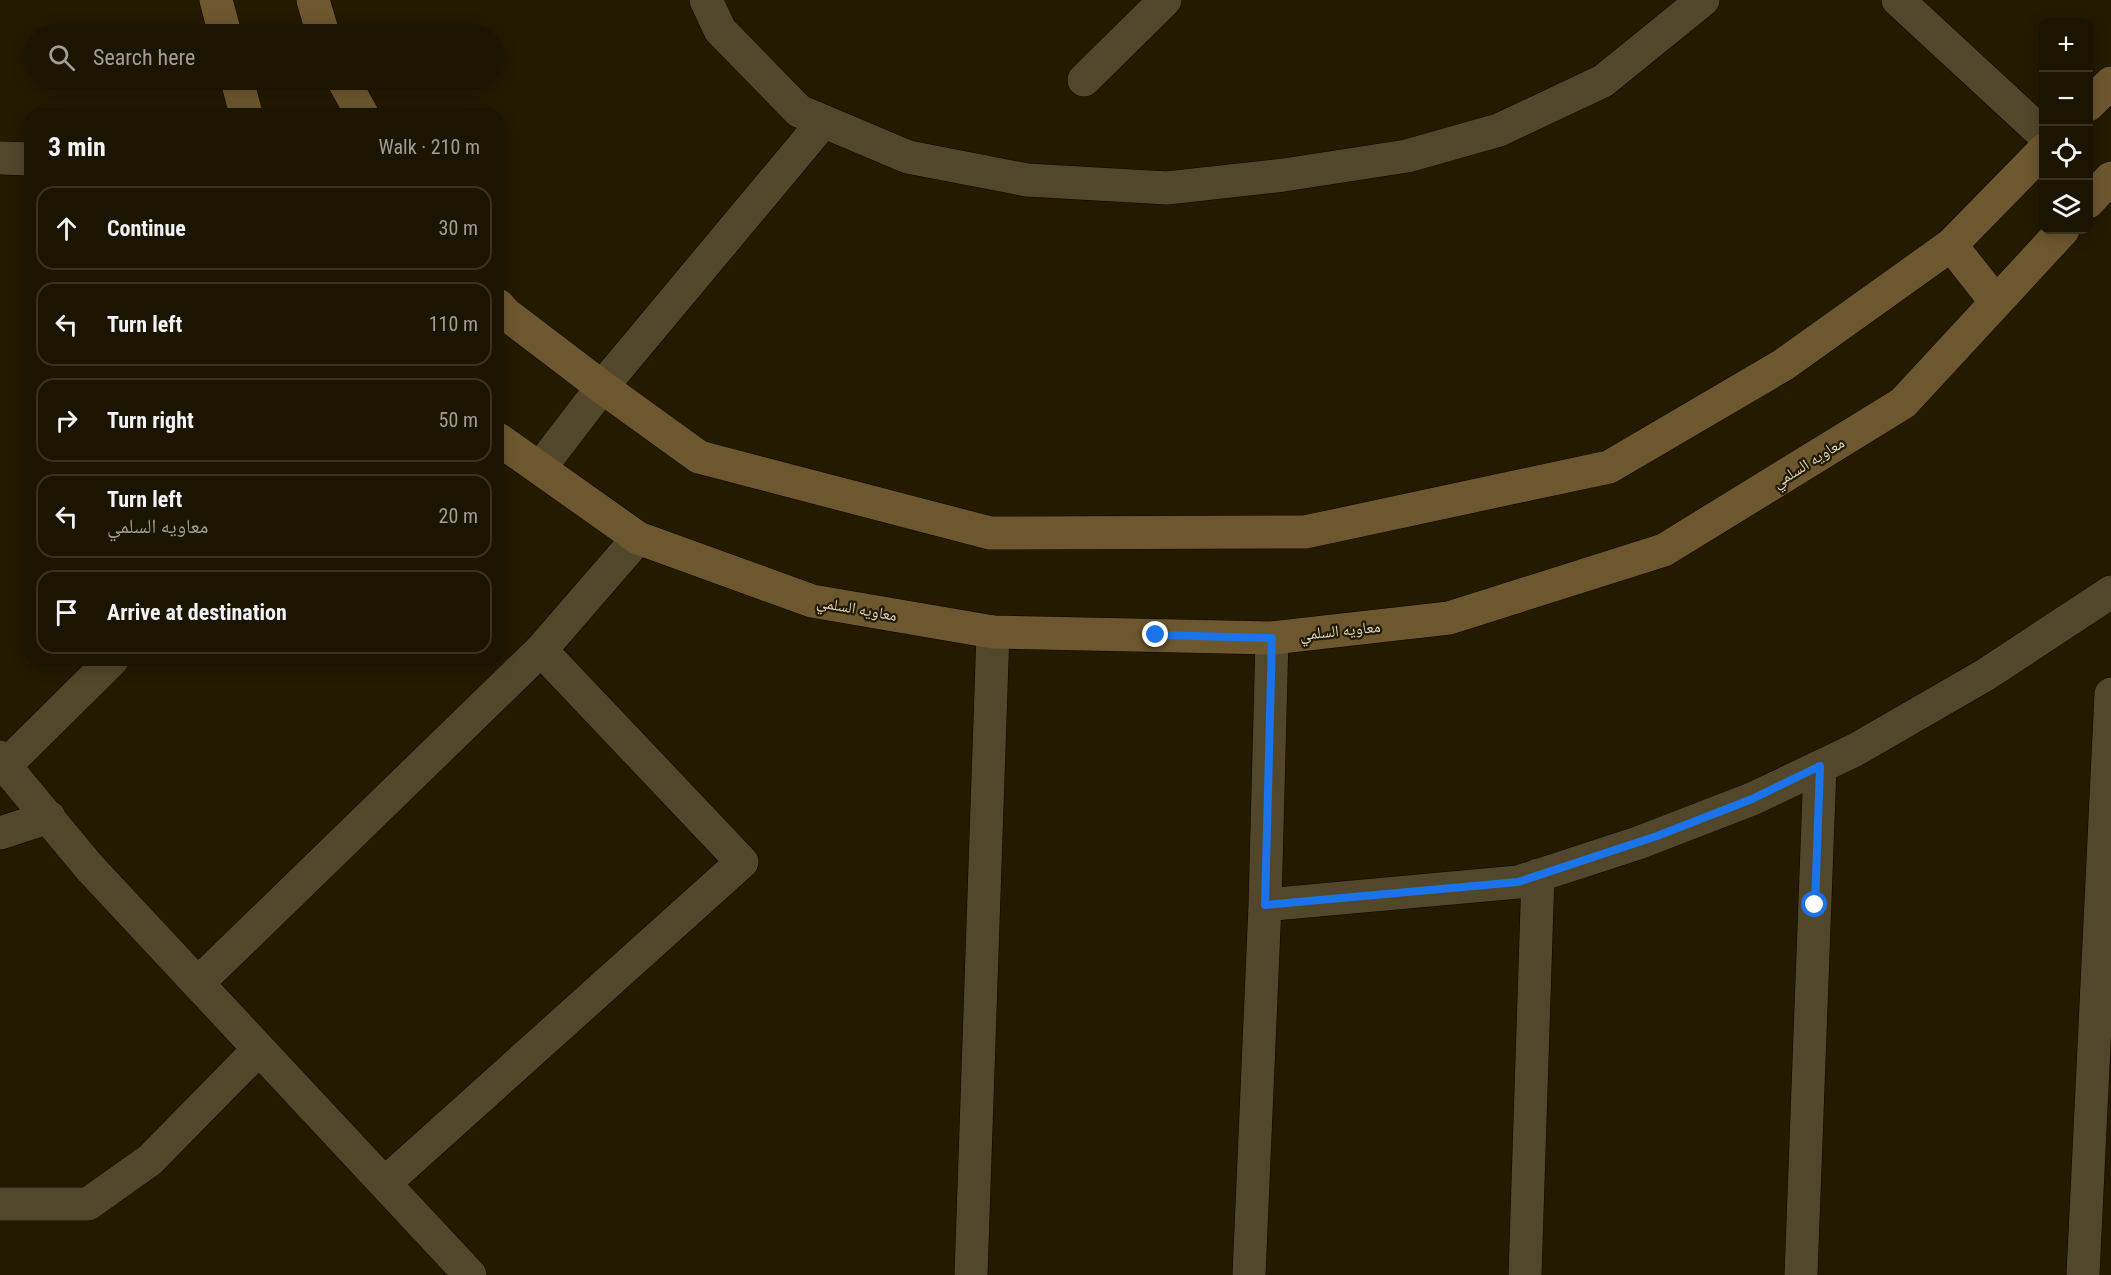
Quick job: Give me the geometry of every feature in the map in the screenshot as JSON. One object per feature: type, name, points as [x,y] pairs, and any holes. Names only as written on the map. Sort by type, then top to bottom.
[{"type":"street","points":[[216,0],[222,24]]},
{"type":"street","points":[[313,0],[320,24]]},
{"type":"street","points":[[706,0],[720,30],[799,111],[908,157],[1027,180],[1167,188],[1284,175],[1407,156],[1498,130],[1603,81],[1703,0]]},
{"type":"street","points":[[1084,80],[1165,0]]},
{"type":"street","points":[[1898,0],[2039,131]]},
{"type":"street","points":[[2093,100],[2111,83]]},
{"type":"street","points":[[240,90],[244,108]]},
{"type":"street","points":[[349,90],[359,108]]},
{"type":"street","points":[[540,468],[602,387],[823,122]]},
{"type":"street","points":[[504,312],[602,387],[699,457],[990,533],[1305,532],[1609,467],[1783,365],[1951,245],[2039,154]]},
{"type":"street","points":[[0,158],[24,159]]},
{"type":"street","points":[[2093,197],[2111,178]]},
{"type":"street","name":"معاويه السلمي","points":[[504,443],[638,538],[812,601],[993,632],[1272,638],[1449,618],[1665,550],[1903,403],[2059,234]]},
{"type":"street","points":[[1951,245],[1996,302]]},
{"type":"street","points":[[198,983],[541,650],[638,538]]},
{"type":"street","points":[[1265,905],[1507,883],[1538,876],[1638,843],[1741,803],[1855,750],[1985,675],[2111,592]]},
{"type":"street","points":[[972,1275],[993,632]]},
{"type":"street","points":[[1249,1275],[1265,905],[1272,638]]},
{"type":"street","points":[[385,1183],[742,862],[541,650]]},
{"type":"street","points":[[106,666],[2,762],[90,868],[470,1275]]},
{"type":"street","points":[[2083,1275],[2111,694]]},
{"type":"street","points":[[1801,1275],[1820,766]]},
{"type":"street","points":[[0,833],[49,818]]},
{"type":"street","points":[[1526,1275],[1538,876]]},
{"type":"street","points":[[0,1204],[88,1204],[150,1160],[259,1049]]},
{"type":"route","points":[[1156,635],[1272,638],[1265,905],[1518,882],[1657,836],[1752,799],[1820,766],[1815,905]]}]
